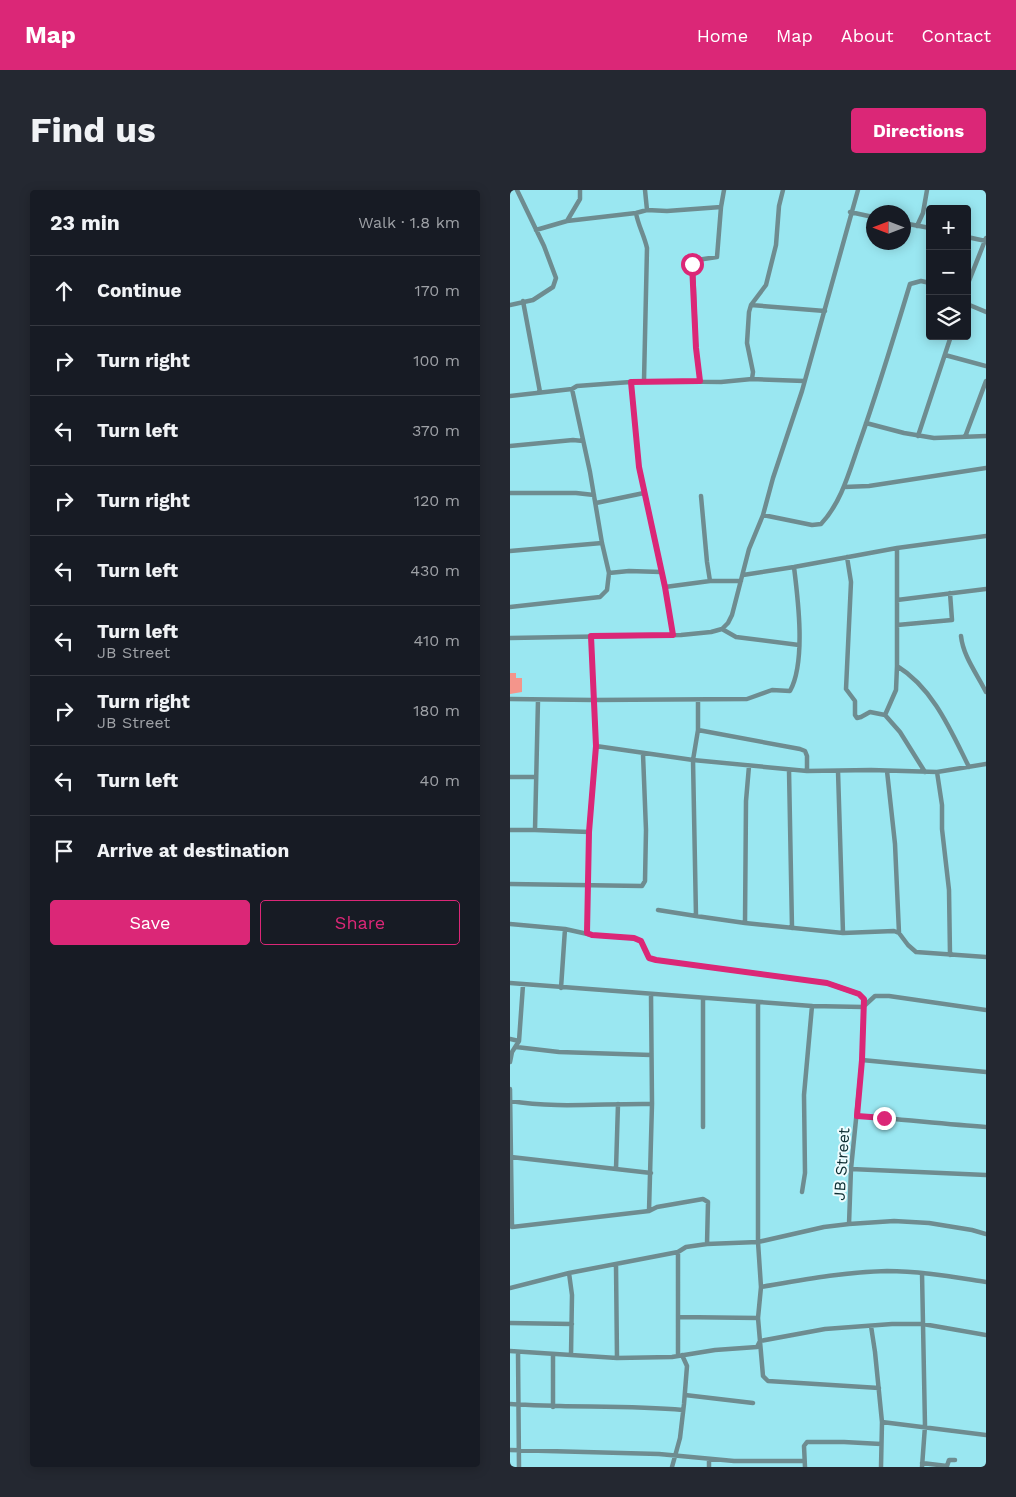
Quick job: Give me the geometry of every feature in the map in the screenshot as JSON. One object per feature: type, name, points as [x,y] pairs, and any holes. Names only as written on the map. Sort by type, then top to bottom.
[{"type":"street","points":[[510,298],[512,304],[533,300],[556,283],[554,272],[517,190]]},
{"type":"street","points":[[567,221],[580,200],[580,190]]},
{"type":"street","points":[[645,190],[647,210]]},
{"type":"street","points":[[700,381],[696,348],[692,264],[696,260],[717,257],[724,190]]},
{"type":"street","points":[[752,379],[753,372],[747,343],[747,325],[751,305],[766,284],[776,245],[779,206],[783,190]]},
{"type":"street","points":[[510,638],[673,635],[711,632],[722,629],[728,623],[732,615],[749,549],[762,515],[804,381],[825,311],[850,212],[858,190]]},
{"type":"street","points":[[917,226],[923,213],[928,190]]},
{"type":"street","points":[[536,230],[567,221],[647,210],[667,212],[721,207]]},
{"type":"street","points":[[850,212],[866,215]]},
{"type":"street","points":[[636,213],[646,248],[644,381]]},
{"type":"street","points":[[911,225],[926,227]]},
{"type":"street","points":[[971,237],[986,240],[971,276]]},
{"type":"street","points":[[762,515],[812,525],[821,524],[827,518],[844,486],[910,284],[921,281],[926,282]]},
{"type":"street","points":[[523,301],[540,392]]},
{"type":"street","points":[[751,305],[825,311]]},
{"type":"street","points":[[971,306],[986,312]]},
{"type":"street","points":[[918,436],[950,340]]},
{"type":"street","points":[[945,354],[986,366]]},
{"type":"street","points":[[510,396],[572,389],[577,386],[644,381],[721,382],[752,379],[804,381]]},
{"type":"street","points":[[965,437],[986,381]]},
{"type":"street","points":[[631,382],[639,467],[665,587],[673,635]]},
{"type":"street","points":[[510,607],[600,597],[607,590],[609,573],[572,389]]},
{"type":"street","points":[[866,423],[934,438],[986,436]]},
{"type":"street","points":[[510,446],[573,440],[583,441]]},
{"type":"street","points":[[844,486],[869,486],[986,468]]},
{"type":"street","points":[[510,493],[576,493],[594,495]]},
{"type":"street","points":[[596,503],[644,493]]},
{"type":"street","points":[[701,496],[710,580]]},
{"type":"street","points":[[743,574],[794,567],[897,548],[986,536]]},
{"type":"street","points":[[510,551],[602,543]]},
{"type":"street","points":[[885,714],[896,690],[897,548]]},
{"type":"street","points":[[847,557],[851,582],[846,689],[855,701],[856,718],[870,712],[885,714],[900,732],[925,772]]},
{"type":"street","points":[[510,699],[747,700],[772,690],[790,691],[798,664],[799,645],[799,603],[794,567]]},
{"type":"street","points":[[609,573],[629,570],[661,572]]},
{"type":"street","points":[[665,587],[710,580],[741,581]]},
{"type":"street","points":[[897,600],[986,589]]},
{"type":"street","points":[[897,626],[952,620],[950,593]]},
{"type":"street","points":[[722,629],[736,637],[799,645]]},
{"type":"street","points":[[587,933],[589,832],[596,746],[591,636]]},
{"type":"street","points":[[961,636],[962,644],[986,692]]},
{"type":"street","points":[[897,666],[916,681],[940,712],[969,768]]},
{"type":"street","points":[[535,830],[538,700]]},
{"type":"street","points":[[696,916],[693,760],[698,730],[698,700]]},
{"type":"street","points":[[698,730],[800,749],[805,751],[807,756],[807,771]]},
{"type":"street","points":[[596,746],[693,760],[807,771],[937,772],[986,764]]},
{"type":"street","points":[[510,884],[642,886],[645,881],[646,830],[643,754]]},
{"type":"street","points":[[745,923],[746,801],[749,766]]},
{"type":"street","points":[[789,770],[792,928]]},
{"type":"street","points":[[838,771],[843,933]]},
{"type":"street","points":[[887,771],[895,844],[900,933],[908,945],[916,952],[986,957]]},
{"type":"street","points":[[937,772],[942,805],[942,828],[949,890],[950,955]]},
{"type":"street","points":[[510,777],[536,777]]},
{"type":"street","points":[[510,830],[589,832]]},
{"type":"street","points":[[658,910],[745,923],[843,933],[894,931],[900,933]]},
{"type":"street","points":[[510,924],[565,929],[592,935],[634,938],[641,941],[649,958],[656,960],[827,983],[859,994],[864,999],[863,1007]]},
{"type":"street","points":[[562,988],[565,929]]},
{"type":"street","points":[[510,984],[812,1006],[863,1007],[875,996],[889,996],[986,1010]]},
{"type":"street","points":[[510,1062],[512,1052],[519,1040],[523,985]]},
{"type":"street","points":[[650,1211],[652,1104],[651,994]]},
{"type":"street","points":[[703,1127],[704,998]]},
{"type":"street","points":[[758,1002],[758,1242],[760,1286],[758,1318],[762,1376],[765,1380],[879,1388]]},
{"type":"street","points":[[802,1192],[805,1173],[804,1095],[812,1006]]},
{"type":"street","name":"JB Street","points":[[849,1224],[862,1060],[863,1007]]},
{"type":"street","points":[[510,1040],[519,1040]]},
{"type":"street","points":[[516,1047],[559,1052],[651,1055]]},
{"type":"street","points":[[862,1060],[986,1072]]},
{"type":"street","points":[[510,1089],[511,1228],[650,1211],[658,1207],[704,1199],[708,1202],[707,1244]]},
{"type":"street","points":[[510,1101],[528,1104],[652,1104]]},
{"type":"street","points":[[616,1168],[618,1104]]},
{"type":"street","points":[[857,1116],[986,1127]]},
{"type":"street","points":[[511,1157],[651,1173]]},
{"type":"street","points":[[852,1169],[986,1175]]},
{"type":"street","points":[[510,1288],[569,1273],[678,1252],[686,1247],[707,1244],[758,1242],[824,1227],[849,1224],[894,1221],[930,1223],[986,1234]]},
{"type":"street","points":[[672,1467],[676,1455],[683,1410],[687,1366],[680,1355],[678,1252]]},
{"type":"street","points":[[616,1265],[617,1358]]},
{"type":"street","points":[[760,1286],[860,1272],[888,1271],[922,1273],[986,1282]]},
{"type":"street","points":[[569,1273],[572,1324],[571,1355]]},
{"type":"street","points":[[922,1273],[926,1426],[922,1465],[947,1466],[949,1460],[955,1460]]},
{"type":"street","points":[[678,1316],[758,1318]]},
{"type":"street","points":[[510,1323],[572,1324]]},
{"type":"street","points":[[510,1351],[617,1358],[680,1355],[757,1347],[760,1342],[825,1329],[924,1324],[986,1335]]},
{"type":"street","points":[[871,1326],[882,1422],[881,1467]]},
{"type":"street","points":[[518,1352],[520,1405],[519,1467]]},
{"type":"street","points":[[553,1354],[554,1406]]},
{"type":"street","points":[[685,1395],[753,1403]]},
{"type":"street","points":[[510,1404],[645,1407],[683,1410]]},
{"type":"street","points":[[882,1422],[986,1435]]},
{"type":"street","points":[[510,1450],[676,1455],[734,1461],[747,1460],[804,1464],[804,1446],[807,1442],[882,1444]]},
{"type":"street","points":[[709,1459],[709,1467]]},
{"type":"street","points":[[747,1460],[747,1467]]},
{"type":"shaded area","points":[[510,673],[516,673],[516,678],[522,678],[522,692],[510,694]]},
{"type":"route","points":[[692,264],[696,348],[700,381],[631,382],[639,467],[665,587],[673,635],[591,636],[596,746],[589,832],[587,933],[634,938],[641,941],[649,958],[656,960],[827,983],[859,994],[864,999],[862,1060],[857,1116],[884,1118]]}]
